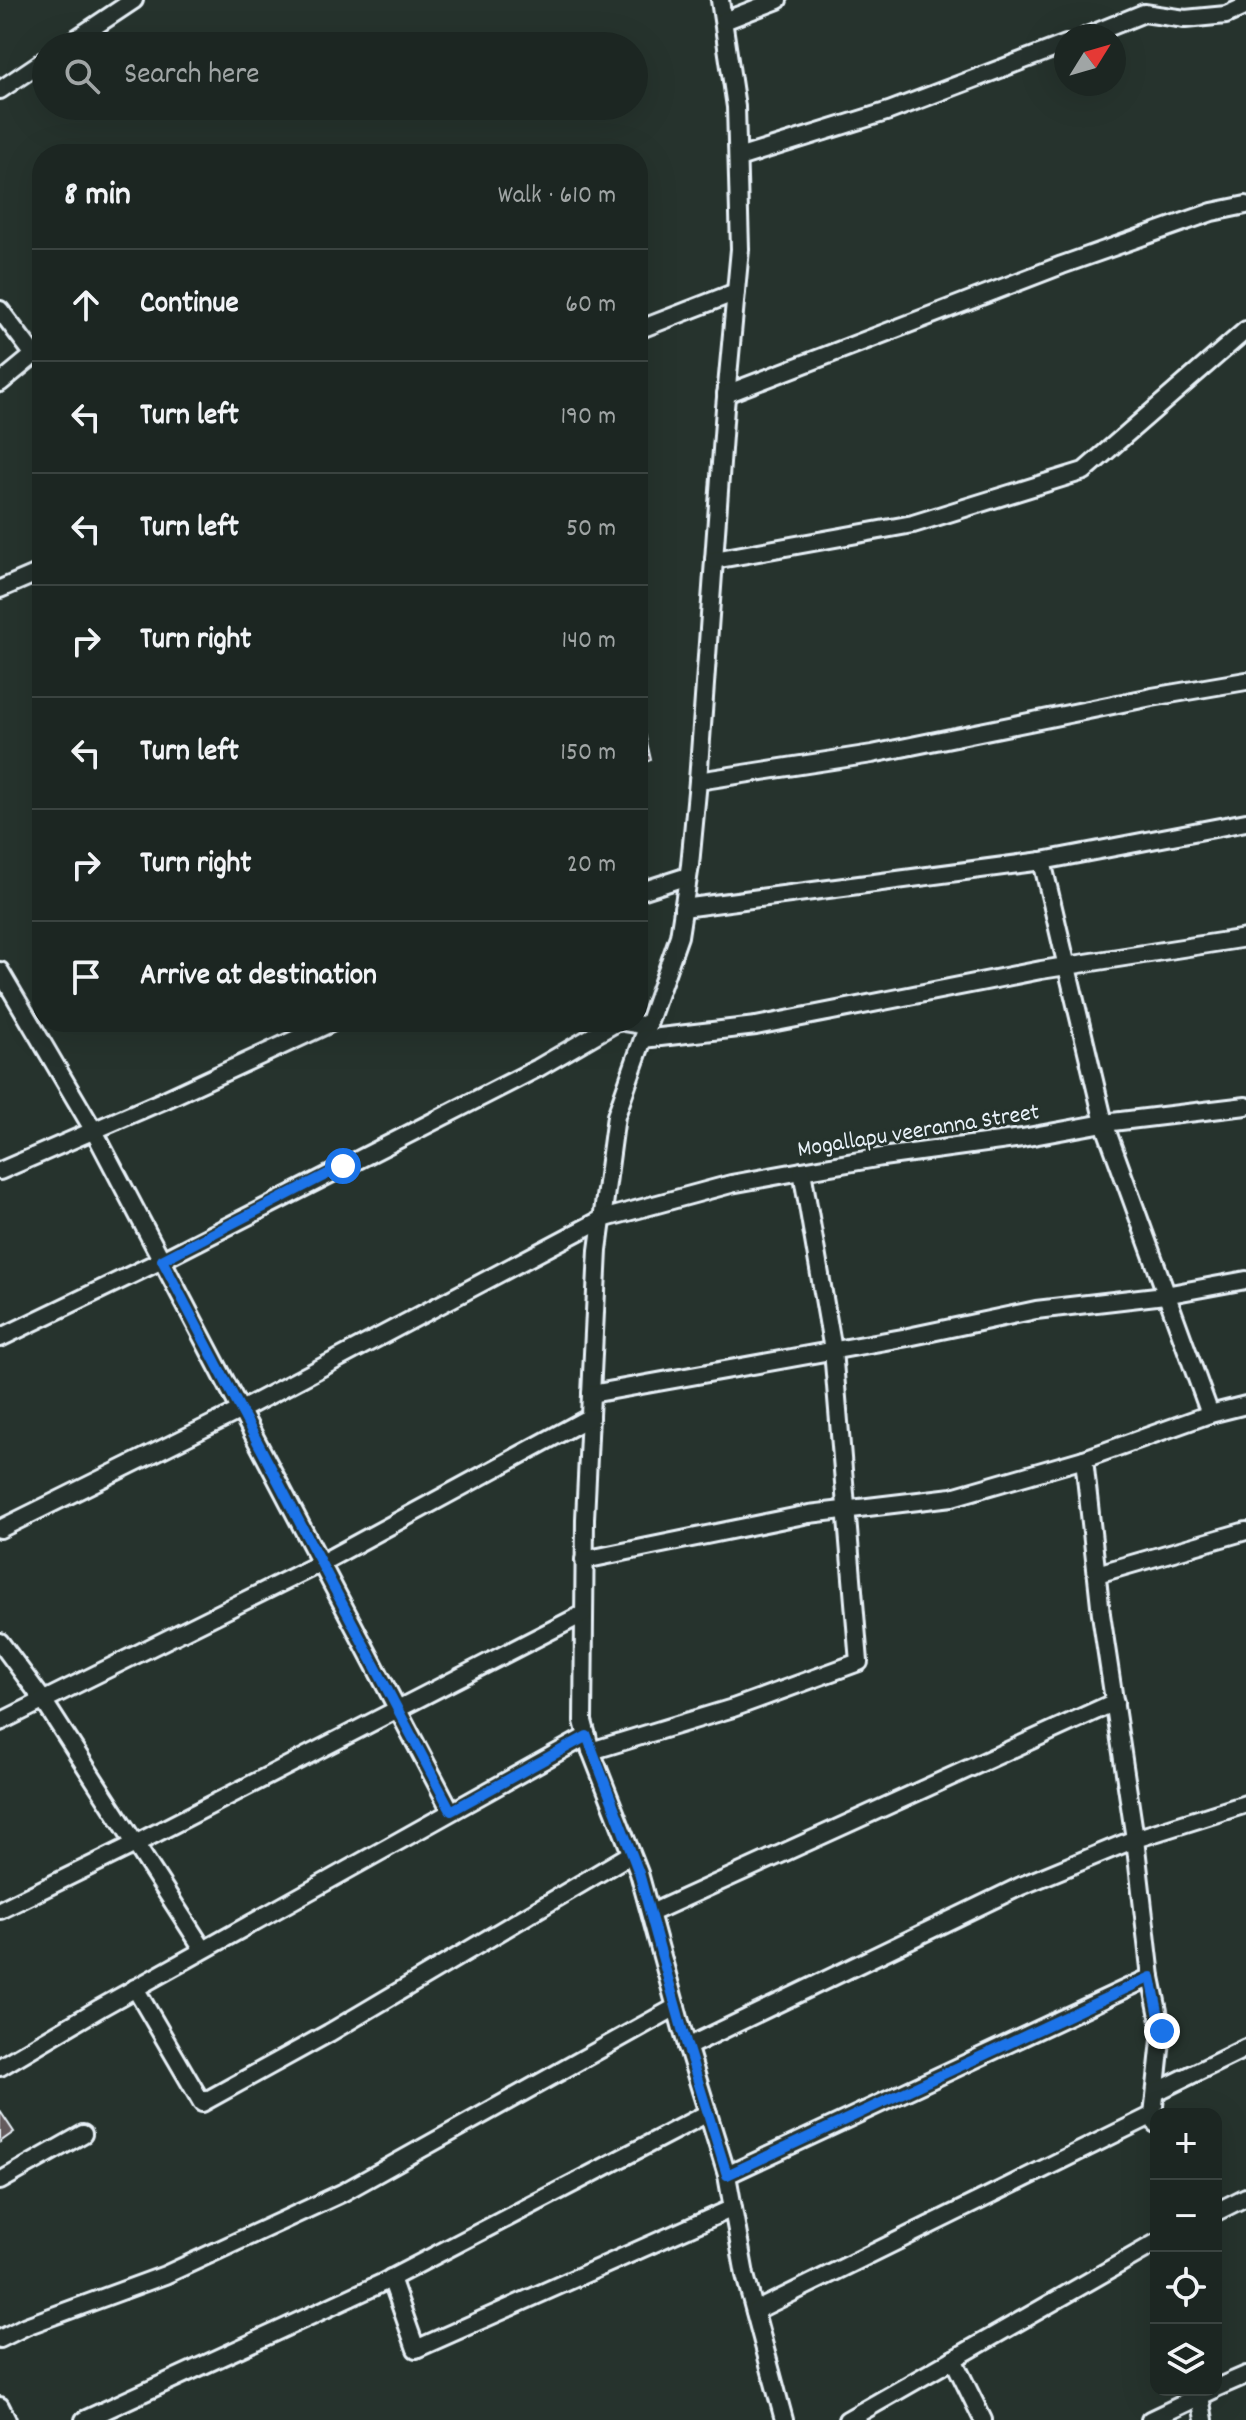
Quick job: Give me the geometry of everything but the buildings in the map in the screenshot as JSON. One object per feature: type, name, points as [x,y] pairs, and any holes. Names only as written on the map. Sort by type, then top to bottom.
[{"type":"street","points":[[86,32],[134,0]]},
{"type":"street","points":[[648,1027],[679,936],[688,876],[740,249],[736,107],[720,0]]},
{"type":"street","points":[[724,21],[778,0]]},
{"type":"street","points":[[1117,24],[1159,8],[1185,19],[1226,15],[1246,6]]},
{"type":"street","points":[[738,158],[889,111],[1054,49]]},
{"type":"street","points":[[0,90],[32,68]]},
{"type":"street","points":[[726,394],[1062,265],[1212,212],[1246,205]]},
{"type":"street","points":[[648,326],[736,292]]},
{"type":"street","points":[[0,310],[32,352]]},
{"type":"street","points":[[714,560],[913,524],[1084,471],[1243,336]]},
{"type":"street","points":[[0,383],[32,364]]},
{"type":"street","points":[[0,589],[32,575]]},
{"type":"street","points":[[698,781],[872,754],[1246,681]]},
{"type":"street","points":[[683,908],[1042,861],[1246,822]]},
{"type":"street","points":[[1042,861],[1104,1123],[1210,1414]]},
{"type":"street","points":[[648,889],[688,876]]},
{"type":"street","points":[[784,2420],[745,2275],[727,2175],[687,2047],[651,1913],[583,1721],[584,1560],[598,1250],[616,1116],[646,1033],[756,1026],[1067,966],[1246,938]]},
{"type":"street","points":[[0,971],[32,1025]]},
{"type":"street","points":[[36,1032],[94,1131],[451,1811]]},
{"type":"street","points":[[0,1171],[94,1131],[306,1032]]},
{"type":"street","points":[[0,1338],[162,1260],[538,1068],[600,1032]]},
{"type":"street","name":"Mogallapu veeranna Street","points":[[0,1529],[241,1410],[602,1219],[731,1184],[802,1171],[1104,1123],[1246,1106]]},
{"type":"street","points":[[0,2067],[203,1949],[451,1811],[589,1744],[733,1708],[859,1662],[833,1350],[802,1171]]},
{"type":"street","points":[[591,1394],[1036,1310],[1165,1295],[1246,1280]]},
{"type":"street","points":[[584,1560],[809,1514],[952,1497],[1084,1459],[1210,1414],[1246,1405]]},
{"type":"street","points":[[0,1722],[321,1563],[590,1417]]},
{"type":"street","points":[[1084,1459],[1151,1977],[1162,2031],[1155,2108]]},
{"type":"street","points":[[1097,1574],[1246,1531]]},
{"type":"street","points":[[0,1910],[583,1614]]},
{"type":"street","points":[[0,1642],[43,1700],[203,1949]]},
{"type":"street","points":[[651,1913],[1115,1702]]},
{"type":"street","points":[[687,2047],[1021,1886],[1135,1839],[1246,1804]]},
{"type":"street","points":[[135,1988],[202,2103],[342,2025],[631,1854]]},
{"type":"street","points":[[727,2175],[1151,1977]]},
{"type":"street","points":[[0,2339],[26,2326],[165,2275],[342,2193],[676,2007]]},
{"type":"street","points":[[1156,2092],[1246,2048]]},
{"type":"street","points":[[86,2420],[391,2278],[708,2113]]},
{"type":"street","points":[[755,2311],[1150,2121]]},
{"type":"street","points":[[0,2181],[83,2134]]},
{"type":"street","points":[[1222,2209],[1246,2197]]},
{"type":"street","points":[[391,2278],[416,2349],[733,2208]]},
{"type":"street","points":[[847,2420],[1150,2246]]},
{"type":"street","points":[[953,2359],[983,2420]]},
{"type":"street","points":[[1222,2386],[1246,2375]]},
{"type":"street","points":[[1150,2420],[1200,2396]]},
{"type":"street","points":[[1204,2420],[1209,2396]]},
{"type":"street","points":[[0,2406],[7,2420]]},
{"type":"route","points":[[343,1166],[162,1260],[451,1811],[587,1736],[639,1873],[727,2175],[1151,1977],[1162,2031]]}]
